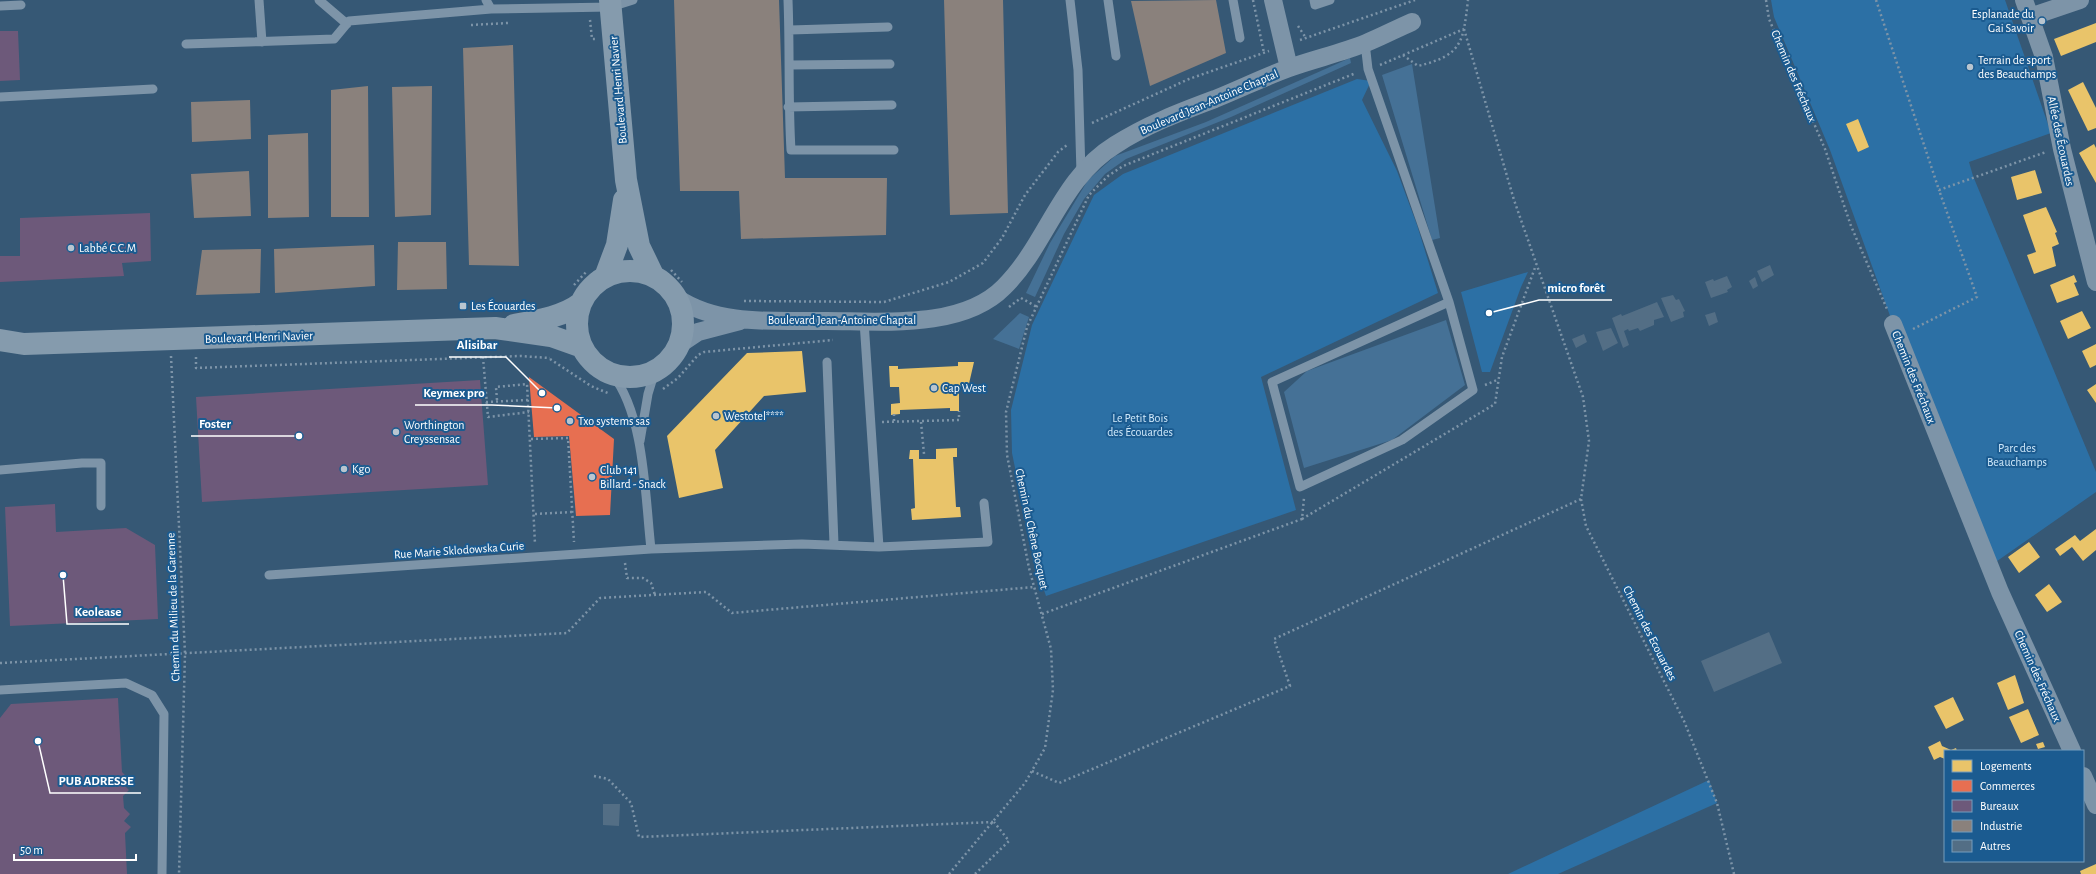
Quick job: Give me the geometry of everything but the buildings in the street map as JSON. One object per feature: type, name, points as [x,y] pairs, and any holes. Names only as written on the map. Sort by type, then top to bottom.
[{"type":"main road","name":"Boulevard Henri Navier","points":[[611,4],[626,180],[639,246],[660,271]]},
{"type":"main road","name":"Boulevard Henri Navier","points":[[598,272],[617,245],[626,180]]},
{"type":"main road","points":[[629,270],[660,271],[667,285],[681,292],[683,329],[680,344],[665,364],[655,371],[634,377],[612,374],[594,363],[582,347],[577,325],[576,296],[591,288],[598,272],[629,270]]},
{"type":"main road","name":"Boulevard Henri Navier","points":[[0,340],[24,344],[495,328],[546,319],[570,310],[576,296]]},
{"type":"main road","name":"Boulevard Henri Navier","points":[[495,328],[551,336],[582,347]]},
{"type":"main road","name":"Boulevard Henri Navier","points":[[0,351],[24,344]]},
{"type":"street","points":[[1273,0],[1289,68]]},
{"type":"street","name":"Allée des Écouardes","points":[[2024,0],[2044,57],[2062,147],[2096,282]]},
{"type":"street","points":[[2030,17],[2080,0]]},
{"type":"street","name":"Boulevard Jean-Antoine Chaptal","points":[[681,292],[697,309],[744,320],[896,322],[932,318],[963,311],[990,300],[1023,267],[1053,214],[1081,173],[1113,146],[1152,123],[1289,68],[1365,43],[1412,22]]},
{"type":"street","name":"Boulevard Jean-Antoine Chaptal","points":[[680,344],[698,332],[744,320]]},
{"type":"street","name":"Chemin des Fréchaux","points":[[1896,331],[2000,592],[2065,749]]},
{"type":"street","points":[[2084,778],[2096,805]]},
{"type":"lane","points":[[259,0],[262,42]]},
{"type":"lane","points":[[319,0],[347,24]]},
{"type":"lane","points":[[486,0],[490,9]]},
{"type":"lane","points":[[186,44],[334,39],[350,21],[490,9],[611,4],[633,0]]},
{"type":"lane","points":[[788,0],[790,30],[788,107],[791,150],[894,150]]},
{"type":"lane","points":[[1070,0],[1078,70],[1081,173]]},
{"type":"lane","points":[[1108,0],[1116,56]]},
{"type":"lane","points":[[1233,0],[1240,38]]},
{"type":"lane","points":[[1314,0],[1315,4],[1330,0]]},
{"type":"lane","points":[[0,6],[20,5]]},
{"type":"lane","points":[[790,30],[888,27]]},
{"type":"lane","points":[[1365,43],[1368,69],[1449,302],[1473,390],[1402,440],[1300,486],[1272,382],[1449,302]]},
{"type":"lane","points":[[790,65],[890,64]]},
{"type":"lane","points":[[0,96],[153,89]]},
{"type":"lane","points":[[788,107],[892,105]]},
{"type":"lane","points":[[864,321],[872,422],[879,547]]},
{"type":"lane","points":[[827,362],[834,544]]},
{"type":"lane","points":[[640,444],[648,394],[655,371]]},
{"type":"lane","points":[[612,374],[626,396],[640,444],[651,549]]},
{"type":"lane","points":[[0,470],[82,463],[101,464],[101,506]]},
{"type":"lane","name":"Rue Marie Sklodowska Curie","points":[[269,575],[651,549],[834,544],[879,547],[988,542],[984,503]]},
{"type":"lane","points":[[0,690],[126,683],[152,694],[164,714],[162,874]]},
{"type":"path","points":[[1253,0],[1264,53]]},
{"type":"path","points":[[738,300],[884,302],[949,282],[983,263],[1002,238],[1025,195],[1058,152],[1096,120],[1189,79],[1415,0]]},
{"type":"path","points":[[1403,55],[1418,66],[1439,61],[1454,49],[1462,39],[1468,0]]},
{"type":"path","name":"Chemin des Fréchaux","points":[[1766,0],[1769,19],[1822,142],[1851,226],[1896,331]]},
{"type":"path","points":[[1876,0],[1939,190],[1977,297],[1896,331]]},
{"type":"path","points":[[582,19],[590,18],[592,39],[614,38]]},
{"type":"path","points":[[463,25],[516,22]]},
{"type":"path","points":[[1298,22],[1299,30],[1306,38]]},
{"type":"path","name":"Chemin du Chêne Bocquet","points":[[949,874],[994,822],[1025,783],[1045,748],[1054,690],[1051,649],[1034,587],[1007,455],[1006,412],[1027,327],[1089,195],[1108,176],[1123,166],[1403,55],[1464,29]]},
{"type":"path","name":"Chemin des Ecouardes","points":[[1464,29],[1514,200],[1583,397],[1589,440],[1581,499],[1586,526],[1684,721],[1717,803],[1734,874]]},
{"type":"path","points":[[1939,190],[2062,147]]},
{"type":"path","points":[[1042,614],[1302,519],[1495,404],[1502,357],[1536,264]]},
{"type":"path","points":[[660,271],[681,292]]},
{"type":"path","points":[[576,296],[598,272]]},
{"type":"path","points":[[1004,311],[1021,298],[1037,307]]},
{"type":"path","points":[[550,359],[551,336]]},
{"type":"path","points":[[648,394],[661,390],[670,384],[686,370],[698,355],[710,350],[865,338]]},
{"type":"path","points":[[195,339],[196,368],[520,356],[550,359],[590,386],[616,396],[626,396]]},
{"type":"path","name":"Chemin du Milieu de la Garenne","points":[[171,340],[185,654],[179,874]]},
{"type":"path","points":[[483,357],[488,416],[529,412]]},
{"type":"path","points":[[497,400],[496,386],[527,384],[535,514],[536,557]]},
{"type":"path","points":[[486,402],[497,400],[528,400]]},
{"type":"path","points":[[872,422],[894,423],[959,420],[960,411]]},
{"type":"path","points":[[894,414],[894,423]]},
{"type":"path","points":[[921,422],[924,454]]},
{"type":"path","points":[[531,439],[568,438],[575,554]]},
{"type":"path","points":[[1302,519],[1305,484]]},
{"type":"path","points":[[1032,771],[1059,783],[1290,686],[1274,638],[1581,499]]},
{"type":"path","points":[[535,514],[572,512]]},
{"type":"path","points":[[624,551],[627,578],[642,578],[651,583],[655,595]]},
{"type":"path","points":[[0,663],[567,633],[600,598],[706,592],[732,613],[1034,587]]},
{"type":"path","points":[[594,776],[608,780],[631,803],[639,837],[994,822],[1009,841],[975,874]]},
{"type":"green space","name":"Parc des Beauchamps","points":[[1771,0],[2005,0],[2051,133],[1969,162],[1973,176],[2096,472],[2096,492],[1990,566],[1893,324],[1830,150],[1774,17]]},
{"type":"green space","name":"Le Petit Bois des Écouardes","points":[[1357,79],[1371,81],[1362,100],[1397,171],[1417,225],[1438,293],[1261,377],[1296,510],[1046,596],[1034,561],[1012,453],[1011,410],[1032,325],[1094,195],[1123,174]]},
{"type":"green space","points":[[1528,272],[1521,287],[1490,372],[1482,372],[1461,292]]},
{"type":"green space","points":[[1709,780],[1717,803],[1558,874],[1508,874]]},
{"type":"shaded area","points":[[1350,58],[1351,63],[1231,117],[1126,159],[1105,174],[1084,199],[1064,234],[1035,297],[1026,293],[1050,243],[1088,180],[1115,156],[1206,122]]},
{"type":"shaded area","points":[[1412,64],[1440,238],[1432,240],[1382,75]]},
{"type":"shaded area","points":[[1020,313],[1029,317],[1019,349],[993,339]]},
{"type":"shaded area","points":[[1446,320],[1465,385],[1392,440],[1304,468],[1284,392],[1307,371]]},
{"type":"place","name":"Esplanade du Gai Savoir","points":[[2042,21]]},
{"type":"place","name":"Terrain de sport des Beauchamps","points":[[1970,67]]},
{"type":"place","name":"Labbé C.C.M","points":[[71,248]]},
{"type":"place","name":"Les Écouardes","points":[[463,306]]},
{"type":"place","name":"micro forêt","points":[[1489,313]]},
{"type":"place","name":"Cap West","points":[[934,388]]},
{"type":"place","name":"Alisibar","points":[[542,393]]},
{"type":"place","name":"Keymex pro","points":[[557,408]]},
{"type":"place","name":"Westotel****","points":[[716,416]]},
{"type":"place","name":"Txo systems sas","points":[[570,421]]},
{"type":"place","name":"Worthington Creyssensac","points":[[396,432]]},
{"type":"place","name":"Foster","points":[[299,436]]},
{"type":"place","name":"Kgo","points":[[344,469]]},
{"type":"place","name":"Club 141 Billard - Snack","points":[[592,477]]},
{"type":"place","name":"Keolease","points":[[63,575]]},
{"type":"place","name":"PUB ADRESSE","points":[[38,741]]}]
